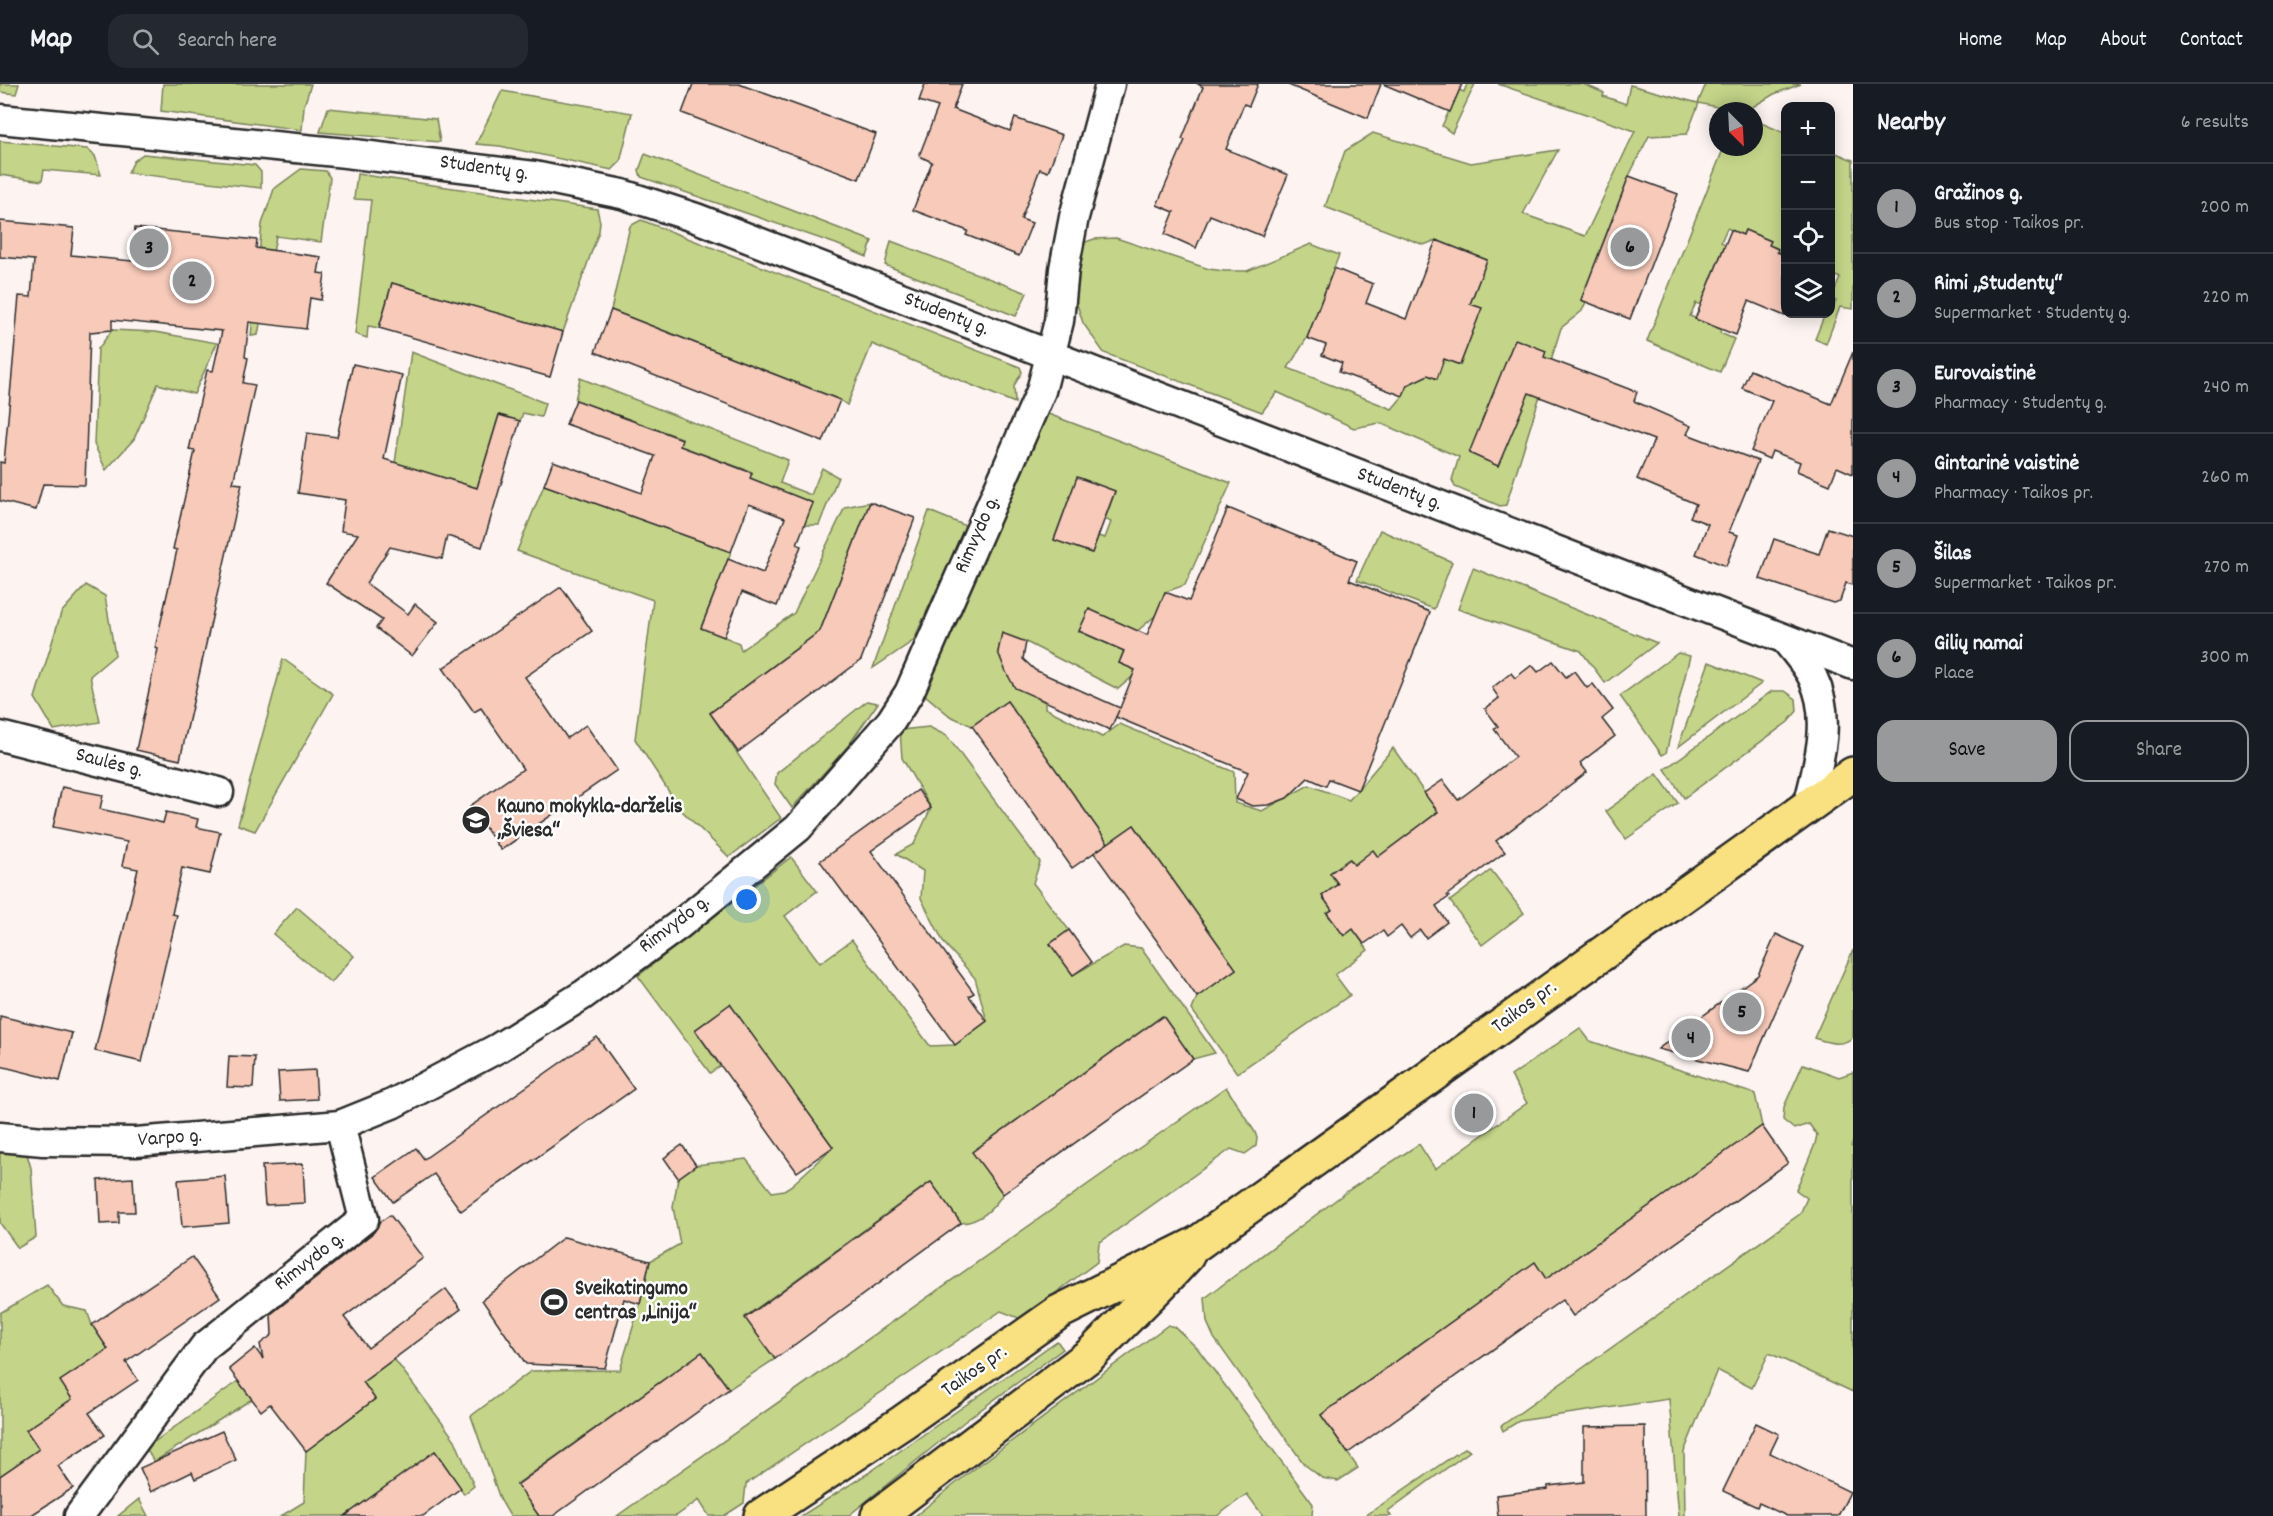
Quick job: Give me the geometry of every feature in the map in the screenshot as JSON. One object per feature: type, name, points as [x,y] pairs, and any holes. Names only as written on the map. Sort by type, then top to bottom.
[{"type":"main road","name":"Taikos pr.","points":[[761,1516],[903,1422],[1059,1312],[1198,1243],[1853,774]]},
{"type":"main road","name":"Taikos pr.","points":[[878,1516],[1090,1355],[1161,1284],[1198,1243]]},
{"type":"street","name":"Rimvydo g.","points":[[79,1516],[204,1347],[364,1219],[340,1125],[392,1104],[498,1048],[583,995],[679,925],[798,828],[854,767],[891,721],[909,693],[1041,391],[1059,321],[1064,269],[1074,217],[1110,84]]},
{"type":"street","name":"Studentų g.","points":[[0,119],[448,164],[534,176],[622,194],[696,218],[1853,665]]},
{"type":"street","points":[[1786,640],[1813,676],[1820,697],[1824,727],[1820,758],[1808,806]]},
{"type":"street","name":"Saulės g.","points":[[0,736],[219,792]]},
{"type":"street","name":"Varpo g.","points":[[0,1137],[43,1141],[136,1142],[340,1125]]},
{"type":"green space","points":[[0,84],[19,84],[16,94],[0,92]]},
{"type":"green space","points":[[163,84],[311,84],[304,106],[302,130],[161,111]]},
{"type":"green space","points":[[1467,84],[1475,84],[1452,133],[1442,126],[1459,90],[1464,92]]},
{"type":"green space","points":[[1498,84],[1583,84],[1604,93],[1603,96],[1626,104],[1630,85],[1698,103],[1706,84],[1801,84],[1774,94],[1761,102],[1709,102],[1709,105],[1699,103],[1687,134],[1649,136],[1629,176],[1581,300],[1586,302],[1582,311],[1561,328],[1506,505],[1500,506],[1455,487],[1452,480],[1459,457],[1380,423],[1354,428],[1277,392],[1262,412],[1104,353],[1083,323],[1075,298],[1083,243],[1094,239],[1116,238],[1209,269],[1224,271],[1247,271],[1311,244],[1339,255],[1307,338],[1288,368],[1392,409],[1403,396],[1407,385],[1428,375],[1437,378],[1444,359],[1460,365],[1481,308],[1470,304],[1487,260],[1436,240],[1424,245],[1325,207],[1345,151],[1373,133],[1471,163],[1558,150],[1523,214],[1585,236],[1635,131]]},
{"type":"green space","points":[[502,91],[632,113],[620,162],[612,170],[500,146],[476,144]]},
{"type":"green space","points":[[328,108],[436,119],[440,142],[320,132]]},
{"type":"green space","points":[[1763,124],[1781,131],[1781,254],[1777,252],[1777,248],[1769,245],[1770,241],[1745,230],[1743,235],[1727,228],[1721,242],[1725,244],[1701,305],[1696,303],[1690,316],[1721,329],[1720,333],[1734,339],[1720,372],[1647,341],[1720,156],[1763,156]]},
{"type":"green space","points":[[0,141],[87,149],[95,156],[101,175],[44,170],[42,181],[0,175]]},
{"type":"green space","points":[[1835,153],[1853,160],[1853,309],[1840,307],[1826,344],[1815,339],[1823,318],[1835,318],[1835,290],[1840,278],[1835,276]]},
{"type":"green space","points":[[143,154],[255,165],[261,172],[261,188],[128,173],[134,161]]},
{"type":"green space","points":[[645,154],[872,241],[867,257],[836,244],[641,177],[639,170]]},
{"type":"green space","points":[[301,169],[326,171],[330,178],[321,242],[276,236],[258,335],[251,336],[262,224],[274,189]]},
{"type":"green space","points":[[357,174],[597,209],[600,222],[599,231],[563,332],[392,283],[379,328],[368,326],[367,338],[355,334],[371,200],[354,199]]},
{"type":"green space","points":[[641,220],[1020,367],[1022,372],[1014,386],[1015,403],[872,344],[847,405],[840,400],[611,310],[630,226]]},
{"type":"green space","points":[[891,241],[1027,293],[1016,316],[885,265]]},
{"type":"green space","points":[[112,330],[155,332],[217,343],[194,394],[158,384],[134,439],[106,470],[94,444],[98,349]]},
{"type":"green space","points":[[411,352],[545,403],[541,417],[523,413],[520,421],[499,415],[477,488],[395,463]]},
{"type":"green space","points":[[580,378],[788,460],[780,483],[811,495],[822,468],[838,477],[819,525],[804,525],[812,503],[759,482],[744,494],[752,472],[680,446],[682,438],[575,400]]},
{"type":"green space","points":[[1043,412],[1231,483],[1185,585],[1165,592],[1156,615],[1128,639],[1119,663],[1139,671],[1118,689],[1026,642],[1002,634],[998,652],[1014,685],[1045,702],[1045,708],[1102,737],[1120,724],[1234,772],[1235,803],[1262,811],[1309,785],[1349,800],[1393,748],[1438,812],[1378,857],[1373,851],[1354,865],[1349,859],[1330,873],[1338,884],[1322,896],[1332,910],[1327,914],[1344,935],[1353,929],[1368,950],[1335,975],[1350,995],[1237,1073],[1192,1010],[1197,997],[1236,969],[1134,825],[1108,843],[1007,701],[972,726],[950,716],[918,689]],"holes":[[[1077,478],[1115,492],[1105,519],[1111,522],[1105,538],[1098,536],[1091,553],[1054,539]],[[1089,609],[1124,625],[1115,647],[1079,631]]]},
{"type":"green space","points":[[544,485],[731,552],[701,627],[739,643],[741,650],[794,613],[845,507],[870,502],[820,631],[710,713],[781,818],[729,857],[680,809],[635,739],[653,600],[517,551]]},
{"type":"green space","points":[[929,511],[966,526],[913,641],[873,668]]},
{"type":"green space","points":[[1380,530],[1452,562],[1434,609],[1357,580]]},
{"type":"green space","points":[[1473,568],[1657,643],[1605,683],[1581,651],[1458,609]]},
{"type":"green space","points":[[86,585],[105,596],[115,655],[90,676],[100,722],[54,730],[35,698],[61,613]]},
{"type":"green space","points":[[1678,653],[1690,656],[1666,753],[1662,755],[1620,696]]},
{"type":"green space","points":[[283,659],[333,694],[255,831],[238,825]]},
{"type":"green space","points":[[1709,662],[1762,683],[1678,747]]},
{"type":"green space","points":[[1772,691],[1785,691],[1796,699],[1797,711],[1788,722],[1684,798],[1665,769]]},
{"type":"green space","points":[[867,701],[878,703],[848,746],[792,808],[775,784],[777,773]]},
{"type":"green space","points":[[929,727],[947,736],[1040,862],[1033,883],[1069,930],[1050,944],[1073,975],[1124,946],[1141,948],[1215,1053],[1193,1059],[1162,1016],[973,1152],[1003,1194],[980,1218],[961,1223],[930,1182],[745,1317],[775,1359],[729,1389],[702,1352],[517,1484],[539,1516],[510,1516],[500,1499],[471,1416],[531,1371],[620,1370],[650,1261],[680,1244],[673,1207],[678,1178],[696,1165],[746,1159],[772,1192],[784,1190],[833,1147],[730,1005],[695,1030],[720,1066],[710,1073],[638,976],[791,857],[817,891],[785,916],[820,963],[852,940],[930,1046],[955,1045],[987,1021],[975,978],[944,943],[921,898],[923,871],[896,854],[914,844],[931,808],[902,758],[900,730]]},
{"type":"green space","points":[[1657,774],[1678,803],[1626,839],[1606,811]]},
{"type":"green space","points":[[1491,870],[1524,913],[1482,945],[1450,901]]},
{"type":"green space","points":[[297,907],[354,956],[331,983],[273,934]]},
{"type":"green space","points":[[1853,950],[1853,1037],[1839,1043],[1814,1038]]},
{"type":"green space","points":[[1580,1028],[1590,1041],[1755,1094],[1762,1126],[1546,1279],[1534,1263],[1321,1415],[1358,1468],[1338,1481],[1322,1478],[1304,1464],[1214,1338],[1207,1322],[1205,1298],[1349,1190],[1419,1144],[1435,1169],[1527,1103],[1511,1076]]},
{"type":"green space","points":[[1803,1064],[1839,1077],[1853,1072],[1853,1141],[1851,1146],[1853,1148],[1853,1392],[1769,1353],[1752,1388],[1717,1370],[1684,1452],[1685,1516],[1679,1516],[1669,1399],[1519,1421],[1503,1431],[1501,1426],[1800,1214],[1807,1198],[1796,1190],[1817,1135],[1809,1124],[1794,1129],[1783,1120],[1784,1107]]},
{"type":"green space","points":[[1226,1087],[1255,1132],[1256,1146],[1245,1154],[1231,1149],[1099,1243],[1097,1262],[1021,1319],[1001,1311],[746,1484],[744,1503],[724,1516],[709,1516],[699,1500],[676,1516],[617,1516]]},
{"type":"green space","points":[[0,1148],[26,1151],[31,1168],[36,1237],[18,1248],[0,1223]]},
{"type":"green space","points":[[47,1285],[63,1306],[87,1311],[92,1325],[108,1349],[61,1381],[72,1399],[26,1430],[39,1449],[0,1476],[0,1313]]},
{"type":"green space","points":[[1168,1325],[1175,1327],[1198,1349],[1313,1504],[1312,1516],[1263,1516],[1247,1494],[1217,1516],[915,1516],[970,1472]]},
{"type":"green space","points":[[1057,1341],[1063,1349],[964,1422],[848,1516],[801,1516],[870,1472]]},
{"type":"green space","points":[[395,1360],[455,1440],[474,1486],[464,1494],[435,1451],[345,1516],[281,1516],[304,1502],[306,1451],[375,1399],[363,1382]]},
{"type":"green space","points":[[238,1381],[252,1399],[154,1462],[146,1448]]},
{"type":"green space","points":[[1465,1448],[1470,1451],[1388,1511],[1391,1516],[1365,1516]]},
{"type":"green space","points":[[139,1499],[148,1516],[118,1516]]},
{"type":"building","points":[[693,84],[739,84],[876,134],[859,179],[682,113]]},
{"type":"building","points":[[925,84],[962,84],[953,109],[1010,131],[1015,118],[1062,135],[1048,172],[1040,169],[1021,219],[1032,223],[1019,256],[966,235],[968,231],[913,210],[932,162],[919,156],[938,107],[919,101]]},
{"type":"building","points":[[1198,84],[1258,84],[1249,106],[1244,104],[1226,149],[1288,175],[1262,236],[1210,215],[1196,248],[1165,234],[1174,212],[1157,205],[1185,140],[1182,139],[1203,87]]},
{"type":"building","points":[[1286,84],[1381,84],[1368,118]]},
{"type":"building","points":[[1383,84],[1462,84],[1450,112]]},
{"type":"building","points":[[1629,176],[1678,194],[1630,319],[1581,300]]},
{"type":"building","points":[[0,221],[74,228],[71,255],[132,261],[135,228],[257,240],[256,248],[321,257],[318,273],[325,274],[321,300],[310,298],[306,329],[249,322],[245,357],[248,358],[243,383],[255,385],[233,483],[242,484],[180,760],[136,750],[158,649],[155,648],[177,550],[173,549],[195,451],[189,450],[207,370],[213,371],[222,331],[112,320],[112,330],[90,332],[85,485],[43,484],[36,510],[0,501],[0,462],[4,463],[19,296],[31,297],[34,260],[0,257]]},
{"type":"building","points":[[1731,230],[1743,235],[1745,230],[1771,241],[1769,245],[1778,249],[1777,252],[1781,254],[1781,314],[1749,301],[1736,335],[1695,319]]},
{"type":"building","points":[[1436,240],[1487,260],[1470,304],[1482,308],[1460,365],[1444,359],[1437,379],[1428,375],[1407,385],[1403,396],[1339,372],[1342,363],[1322,355],[1326,345],[1307,338],[1334,268],[1373,284],[1366,303],[1406,319]]},
{"type":"building","points":[[392,283],[563,332],[550,377],[379,328]]},
{"type":"building","points":[[611,310],[840,400],[823,442],[595,352]]},
{"type":"building","points":[[1515,339],[1546,351],[1544,357],[1637,392],[1634,401],[1691,426],[1687,434],[1758,461],[1729,532],[1738,535],[1726,566],[1696,554],[1708,524],[1690,517],[1696,504],[1637,479],[1654,440],[1529,393],[1498,466],[1469,453]]},
{"type":"building","points":[[1853,352],[1853,474],[1837,467],[1830,485],[1797,471],[1800,462],[1772,451],[1769,459],[1751,451],[1772,401],[1742,388],[1750,370],[1831,404]]},
{"type":"building","points":[[353,364],[402,375],[384,459],[477,488],[499,415],[520,421],[482,547],[447,536],[442,559],[390,547],[366,583],[408,614],[415,604],[438,622],[412,656],[376,628],[382,620],[326,583],[358,534],[341,531],[345,500],[298,493],[307,433],[337,437]]},
{"type":"building","points":[[576,400],[682,439],[680,446],[752,473],[750,478],[813,503],[797,544],[801,546],[777,606],[742,592],[724,637],[701,628],[728,559],[763,573],[785,518],[749,504],[731,552],[544,485],[553,461],[642,493],[655,456],[566,424]]},
{"type":"building","points":[[1077,477],[1115,491],[1092,553],[1054,540]]},
{"type":"building","points":[[870,502],[915,518],[861,660],[738,752],[710,713],[820,631]]},
{"type":"building","points":[[1228,508],[1357,561],[1349,580],[1430,612],[1358,790],[1329,779],[1326,786],[1308,778],[1287,798],[1269,805],[1252,806],[1236,799],[1248,772],[1116,717],[1119,710],[1110,730],[1015,688],[1006,672],[998,652],[1002,633],[1026,642],[1023,659],[1035,670],[1120,708],[1135,670],[1119,663],[1124,651],[1079,631],[1089,609],[1147,635],[1165,592],[1189,601]]},
{"type":"building","points":[[1828,528],[1853,536],[1853,585],[1846,583],[1840,601],[1833,603],[1760,579],[1774,539],[1819,554]]},
{"type":"building","points":[[561,587],[592,631],[525,677],[567,738],[586,725],[617,770],[501,850],[470,806],[523,769],[481,708],[474,712],[443,668]]},
{"type":"building","points":[[1553,661],[1566,677],[1574,671],[1587,688],[1593,684],[1613,710],[1602,719],[1615,736],[1580,763],[1587,772],[1496,841],[1505,852],[1447,895],[1449,897],[1436,906],[1447,922],[1426,938],[1420,930],[1410,938],[1401,926],[1387,937],[1383,931],[1364,944],[1353,929],[1344,936],[1327,913],[1332,910],[1322,896],[1338,884],[1330,873],[1350,859],[1354,865],[1373,850],[1378,857],[1438,812],[1424,793],[1443,780],[1458,800],[1515,757],[1494,729],[1498,726],[1485,709],[1499,698],[1492,688],[1511,673],[1515,678],[1532,665],[1538,672]]},
{"type":"building","points":[[1007,701],[1108,843],[1072,868],[972,726]]},
{"type":"building","points":[[62,787],[103,795],[100,809],[163,823],[166,812],[198,819],[196,827],[220,832],[210,874],[182,868],[172,914],[177,915],[142,1062],[95,1051],[138,869],[122,866],[127,842],[53,827]]},
{"type":"building","points":[[918,790],[931,808],[871,851],[974,993],[969,996],[987,1021],[955,1045],[820,861]]},
{"type":"building","points":[[1134,825],[1236,969],[1197,997],[1094,853]]},
{"type":"building","points":[[1069,930],[1092,962],[1073,975],[1050,944]]},
{"type":"building","points":[[1776,934],[1804,947],[1749,1072],[1658,1049],[1758,975]]},
{"type":"building","points":[[730,1004],[833,1147],[797,1172],[695,1030]]},
{"type":"building","points":[[0,1016],[72,1033],[60,1081],[0,1066]]},
{"type":"building","points":[[1163,1016],[1193,1059],[1003,1194],[972,1152]]},
{"type":"building","points":[[597,1037],[634,1089],[461,1211],[434,1174],[393,1202],[375,1177],[416,1148],[424,1159]]},
{"type":"building","points":[[229,1056],[255,1057],[253,1088],[227,1087]]},
{"type":"building","points":[[315,1070],[317,1099],[280,1101],[278,1072]]},
{"type":"building","points":[[1762,1126],[1788,1163],[1573,1316],[1562,1300],[1348,1453],[1321,1415],[1535,1262],[1546,1279]]},
{"type":"building","points":[[682,1145],[696,1165],[678,1178],[664,1158]]},
{"type":"building","points":[[303,1164],[305,1203],[265,1205],[262,1166]]},
{"type":"building","points":[[225,1176],[229,1223],[182,1227],[178,1180]]},
{"type":"building","points":[[133,1178],[135,1212],[119,1212],[119,1223],[100,1224],[98,1180]]},
{"type":"building","points":[[931,1182],[961,1223],[775,1359],[745,1318]]},
{"type":"building","points":[[390,1215],[423,1258],[344,1317],[368,1348],[446,1289],[461,1309],[363,1382],[375,1399],[306,1451],[270,1404],[261,1411],[229,1369],[255,1348],[263,1359],[260,1344],[272,1335],[271,1314],[374,1232],[380,1222]]},
{"type":"building","name":"Sveikatingumo centras „Linija“","points":[[564,1237],[650,1261],[640,1304],[624,1299],[605,1368],[526,1364],[482,1300]]},
{"type":"building","points":[[192,1257],[220,1297],[126,1362],[138,1380],[89,1413],[105,1435],[58,1466],[73,1488],[30,1516],[0,1516],[0,1476],[39,1449],[26,1430],[72,1399],[60,1381],[108,1349],[92,1325]]},
{"type":"building","points":[[702,1352],[729,1389],[553,1516],[539,1516],[517,1485]]},
{"type":"building","points":[[1756,1423],[1779,1434],[1770,1453],[1850,1492],[1838,1516],[1787,1516],[1759,1503],[1757,1507],[1723,1491]]},
{"type":"building","points":[[1645,1426],[1646,1516],[1498,1516],[1496,1495],[1584,1482],[1584,1427]]},
{"type":"building","points":[[222,1431],[236,1460],[195,1479],[192,1472],[151,1492],[140,1468]]},
{"type":"building","points":[[435,1451],[461,1488],[423,1516],[345,1516]]},
{"type":"place","name":"Gilių namai","points":[[1630,247]]},
{"type":"place","name":"Eurovaistinė","points":[[149,248]]},
{"type":"place","name":"Rimi „Studentų“","points":[[192,281]]},
{"type":"place","name":"Kauno mokykla-darželis „Šviesa“","points":[[476,820]]},
{"type":"place","name":"Šilas","points":[[1742,1012]]},
{"type":"place","name":"Gintarinė vaistinė","points":[[1691,1038]]},
{"type":"place","name":"Gražinos g.","points":[[1474,1113]]},
{"type":"place","name":"Sveikatingumo centras „Linija“","points":[[554,1302]]}]
